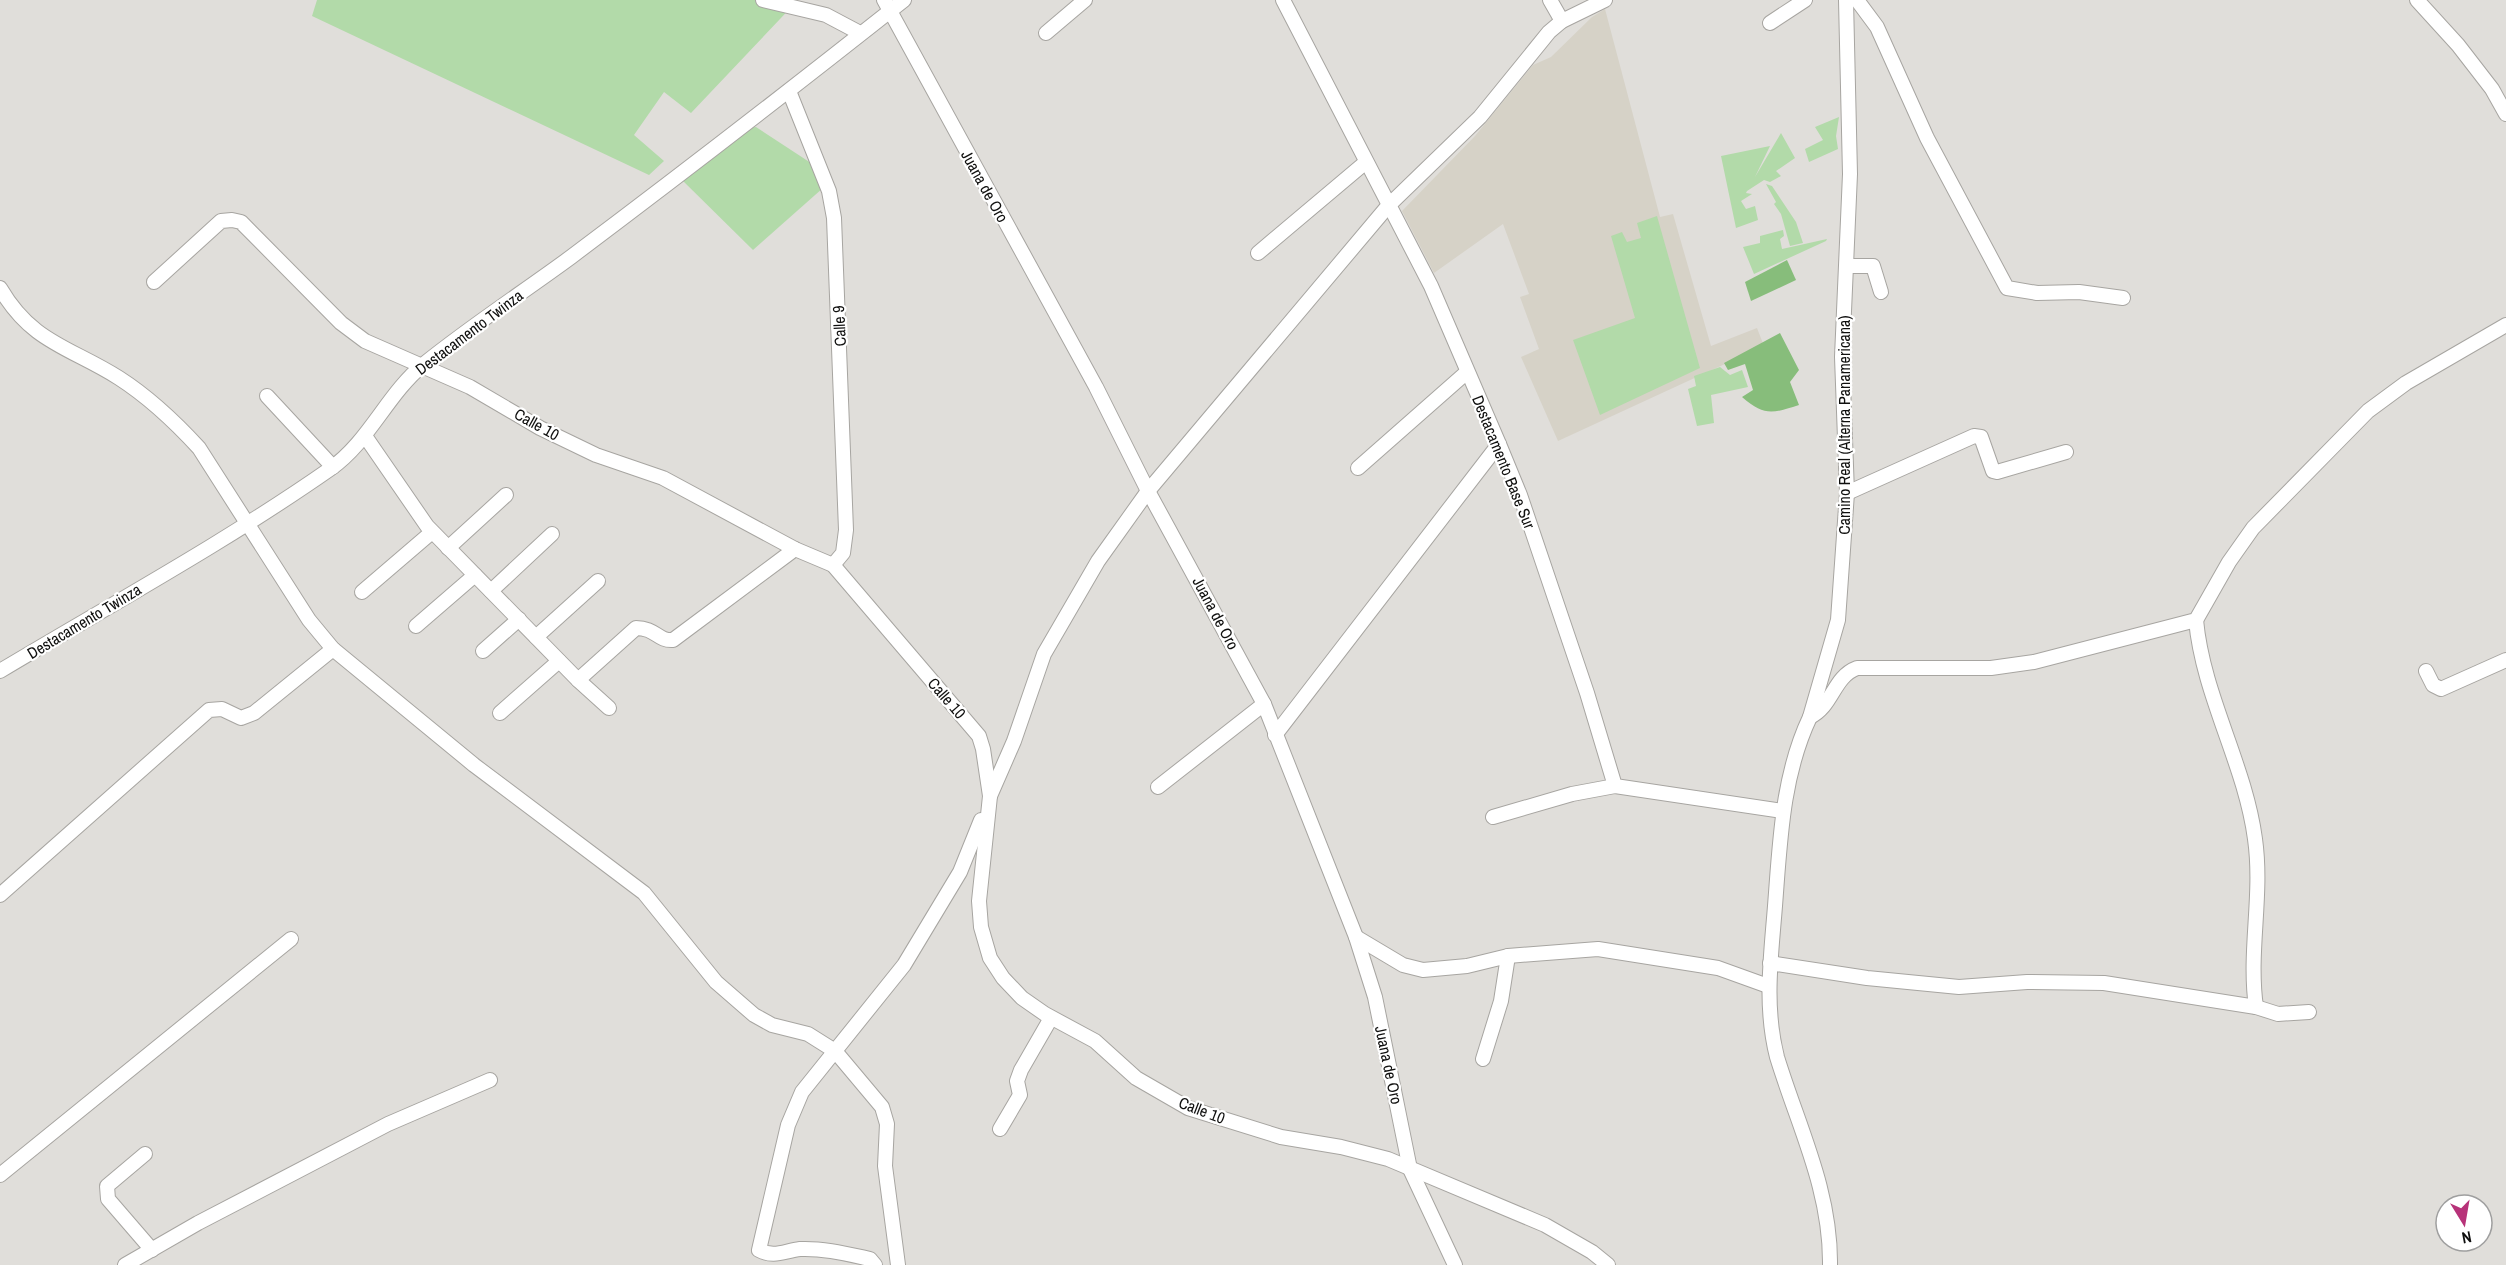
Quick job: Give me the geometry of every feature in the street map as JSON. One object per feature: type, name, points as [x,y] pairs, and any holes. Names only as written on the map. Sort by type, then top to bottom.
[{"type":"street","points":[[763,0],[826,15],[860,33]]},
{"type":"street","name":"Destacamento Twinza","points":[[0,670],[247,522],[333,467],[365,436],[378,415],[423,364],[571,257],[789,91],[860,33],[887,5],[904,0]]},
{"type":"street","points":[[1046,33],[1085,0]]},
{"type":"street","points":[[1550,0],[1562,21]]},
{"type":"street","points":[[874,1265],[870,1259],[834,1258],[798,1250],[771,1260],[759,1250],[788,1125],[802,1092],[910,954],[960,872],[1014,741],[1044,654],[1098,561],[1148,491],[1388,206],[1479,117],[1549,32],[1562,21],[1605,0]]},
{"type":"street","points":[[1770,23],[1805,0]]},
{"type":"street","name":"Camino Real (Alterna Panamericana)","points":[[1830,1265],[1827,1214],[1820,1181],[1777,1057],[1772,1036],[1768,986],[1782,811],[1803,732],[1810,717],[1838,620],[1846,493],[1842,357],[1850,174],[1846,0]]},
{"type":"street","points":[[1857,0],[1877,27],[1927,138],[2007,288],[2037,293],[2079,292],[2123,298]]},
{"type":"street","points":[[2417,0],[2458,45],[2492,89],[2506,114]]},
{"type":"street","name":"Destacamento Base Sur","points":[[1285,1],[1431,286],[1499,444],[1520,495],[1587,693],[1615,786]]},
{"type":"street","name":"Juana de Oro","points":[[887,5],[1264,704],[1356,937],[1375,997],[1410,1169],[1455,1265]]},
{"type":"street","name":"Calle 9","points":[[789,91],[829,191],[834,218],[846,530],[843,553],[832,565]]},
{"type":"street","points":[[1258,253],[1366,162]]},
{"type":"street","name":"Calle 10","points":[[154,282],[221,221],[241,222],[352,332],[365,340],[423,364],[480,392],[540,428],[586,450],[663,478],[795,549],[832,565],[979,736],[990,796],[979,901],[984,942],[1003,978],[1022,998],[1095,1041],[1136,1078],[1188,1108],[1281,1137],[1341,1147],[1388,1159],[1495,1202],[1545,1226],[1592,1252],[1608,1265]]},
{"type":"street","points":[[1846,266],[1873,266],[1881,292]]},
{"type":"street","points":[[0,288],[28,326],[41,336],[120,379],[181,428],[199,448],[309,620],[333,649],[474,765],[644,893],[716,982],[754,1015],[772,1025],[808,1035],[835,1050],[882,1107],[886,1116],[885,1166],[898,1265]]},
{"type":"street","points":[[2256,1007],[2252,977],[2259,879],[2255,840],[2249,805],[2205,670],[2196,620],[2229,562],[2253,528],[2368,411],[2406,383],[2506,325]]},
{"type":"street","points":[[1358,468],[1467,372]]},
{"type":"street","points":[[267,396],[333,467]]},
{"type":"street","points":[[365,436],[432,532],[578,680],[609,708]]},
{"type":"street","points":[[1846,493],[1974,436],[1981,437],[1993,471],[1996,472],[2066,452]]},
{"type":"street","points":[[1275,735],[1499,444]]},
{"type":"street","points":[[448,548],[506,495]]},
{"type":"street","points":[[362,592],[432,532]]},
{"type":"street","points":[[491,591],[552,534]]},
{"type":"street","points":[[578,680],[636,628],[646,628],[654,631],[660,638],[673,640],[795,549]]},
{"type":"street","points":[[416,626],[475,575]]},
{"type":"street","points":[[536,637],[598,581]]},
{"type":"street","points":[[483,651],[519,620]]},
{"type":"street","points":[[1810,717],[1823,707],[1841,678],[1847,672],[1857,668],[1991,668],[2013,665],[2034,662],[2196,620]]},
{"type":"street","points":[[0,895],[209,710],[222,709],[241,718],[254,713],[333,649]]},
{"type":"street","points":[[2426,670],[2433,685],[2441,689],[2506,660]]},
{"type":"street","points":[[500,713],[559,661]]},
{"type":"street","points":[[1158,787],[1264,704]]},
{"type":"street","points":[[1493,817],[1572,794],[1615,786],[1782,811]]},
{"type":"street","points":[[1356,937],[1403,965],[1423,970],[1467,966],[1508,957],[1598,949],[1718,968],[1768,986]]},
{"type":"street","points":[[0,1175],[291,939]]},
{"type":"street","points":[[1483,1059],[1501,1001],[1508,957]]},
{"type":"street","points":[[1770,963],[1867,978],[1959,987],[2027,982],[2104,983],[2256,1007],[2278,1014],[2310,1012]]},
{"type":"street","points":[[1000,1130],[1020,1095],[1017,1081],[1021,1070],[1051,1017]]},
{"type":"street","points":[[125,1265],[198,1223],[388,1124],[490,1080]]},
{"type":"street","points":[[145,1154],[107,1186],[106,1193],[108,1199],[152,1250]]},
{"type":"shaded area","points":[[1605,9],[1660,217],[1673,214],[1711,346],[1757,328],[1764,346],[1558,441],[1521,357],[1539,349],[1520,297],[1529,294],[1503,224],[1434,273],[1402,211],[1475,136],[1533,65],[1551,57],[1592,17]]},
{"type":"green space","points":[[317,0],[798,0],[691,113],[664,92],[634,135],[664,161],[649,175],[312,16]]},
{"type":"green space","points":[[1839,117],[1836,136],[1838,149],[1809,162],[1805,149],[1823,140],[1815,127]]},
{"type":"green space","points":[[756,127],[817,167],[823,188],[753,250],[681,179],[746,128]]},
{"type":"green space","points":[[1781,133],[1795,158],[1776,171],[1781,176],[1770,182],[1764,180],[1747,191],[1746,193],[1752,194],[1741,201],[1746,209],[1755,206],[1758,220],[1736,228],[1721,156],[1770,146],[1755,177]]},
{"type":"green space","points":[[1766,184],[1772,186],[1796,222],[1803,243],[1790,246],[1781,214]]},
{"type":"green space","points":[[1657,216],[1700,368],[1600,415],[1573,340],[1635,318],[1611,236],[1622,232],[1627,242],[1641,238],[1637,223]]},
{"type":"green space","points":[[1783,230],[1784,236],[1780,239],[1782,249],[1827,239],[1754,274],[1743,247],[1760,243],[1760,236]]},
{"type":"green space","points":[[1787,260],[1796,280],[1751,301],[1745,282]]},
{"type":"green space","points":[[1780,333],[1799,370],[1790,382],[1799,405],[1769,412],[1757,408],[1742,397],[1753,390],[1745,364],[1728,370],[1724,363]]},
{"type":"green space","points":[[1720,367],[1730,375],[1742,370],[1748,387],[1711,395],[1714,423],[1697,426],[1688,389],[1696,386],[1694,376]]}]
